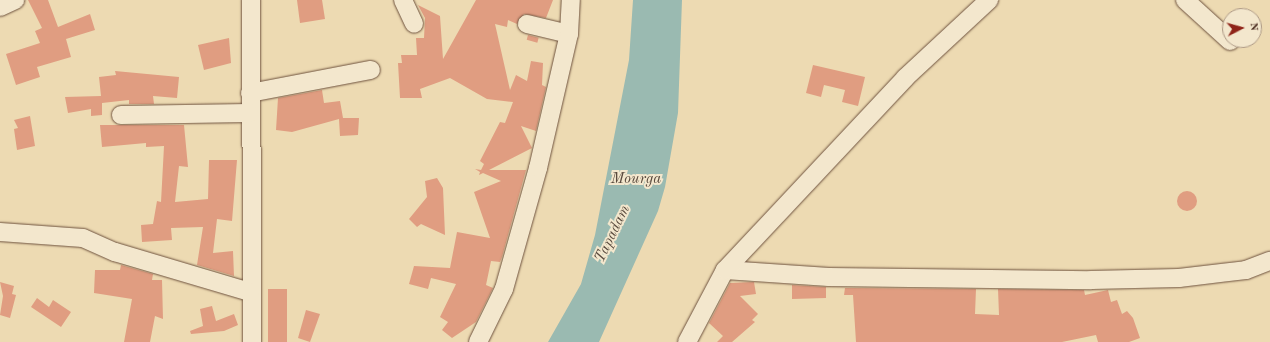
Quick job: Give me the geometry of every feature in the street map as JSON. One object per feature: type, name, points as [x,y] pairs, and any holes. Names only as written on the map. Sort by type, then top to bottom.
[{"type":"street","points":[[0,7],[15,0]]},
{"type":"street","points":[[251,0],[249,113],[250,292],[252,342]]},
{"type":"street","points":[[404,0],[414,24]]},
{"type":"street","points":[[478,342],[504,289],[538,168],[569,34],[571,0]]},
{"type":"street","points":[[688,342],[725,270],[905,78],[990,0]]},
{"type":"street","points":[[1185,0],[1222,34]]},
{"type":"street","points":[[527,24],[569,34]]},
{"type":"street","points":[[250,93],[371,70]]},
{"type":"street","points":[[121,115],[249,113]]},
{"type":"street","points":[[0,232],[83,238],[115,252],[250,292]]},
{"type":"street","points":[[725,270],[829,277],[1098,280],[1179,278],[1246,270],[1270,261]]},
{"type":"water","name":"Mourga","points":[[633,0],[682,0],[678,113],[665,187],[658,211],[599,342],[548,342],[581,284],[595,235],[629,60]]},
{"type":"building","points":[[28,0],[48,0],[58,27],[90,14],[95,30],[66,39],[71,57],[37,67],[40,77],[16,85],[6,54],[40,43],[35,31],[42,28]]},
{"type":"building","points":[[297,0],[322,0],[325,19],[300,23]]},
{"type":"building","points":[[476,0],[553,0],[546,18],[524,14],[517,24],[508,20],[507,27],[495,24],[510,90],[516,75],[527,81],[531,61],[543,63],[542,85],[546,87],[536,131],[521,126],[532,148],[489,170],[526,170],[502,257],[500,262],[491,261],[486,285],[493,288],[476,322],[452,338],[442,330],[448,322],[440,317],[456,284],[431,278],[428,289],[409,284],[414,266],[450,268],[457,232],[490,238],[474,192],[501,181],[483,173],[479,175],[480,172],[475,169],[481,170],[484,164],[480,161],[500,122],[505,123],[513,102],[487,99],[450,78],[420,89],[422,98],[400,98],[398,63],[402,63],[401,55],[417,55],[416,38],[424,38],[425,18],[418,5],[440,16],[443,59]]},
{"type":"building","points":[[528,35],[539,38],[537,43],[527,40]]},
{"type":"building","points":[[229,38],[231,63],[204,70],[198,45]]},
{"type":"building","points":[[813,65],[865,77],[858,106],[842,102],[845,90],[824,85],[821,97],[806,93]]},
{"type":"building","points":[[115,71],[179,77],[177,98],[153,96],[154,104],[129,104],[129,100],[102,103],[102,115],[91,116],[91,109],[68,113],[65,97],[101,96],[99,77],[116,75]]},
{"type":"building","points":[[322,90],[324,103],[340,101],[343,118],[359,118],[358,135],[340,136],[339,119],[292,132],[276,130],[278,98]]},
{"type":"building","points":[[30,116],[35,146],[17,150],[14,129],[18,128],[14,120]]},
{"type":"building","points":[[100,125],[184,125],[188,167],[179,166],[175,202],[208,199],[209,160],[237,160],[232,221],[217,219],[213,253],[233,251],[234,276],[197,265],[203,227],[171,228],[172,240],[142,242],[141,225],[153,224],[157,201],[161,202],[164,146],[146,147],[146,143],[102,147]]},
{"type":"building","points":[[437,178],[443,188],[445,235],[421,224],[417,227],[409,219],[427,197],[425,181]]},
{"type":"building","points":[[1183,191],[1191,191],[1197,197],[1197,205],[1191,211],[1183,211],[1177,205],[1177,197]]},
{"type":"building","points":[[121,265],[153,274],[152,280],[162,280],[163,319],[155,316],[150,342],[124,342],[132,299],[94,293],[95,270],[120,270]]},
{"type":"building","points":[[0,282],[14,286],[12,294],[16,295],[10,318],[0,315],[3,296]]},
{"type":"building","points":[[754,282],[756,294],[740,296],[758,314],[752,320],[755,322],[732,342],[717,342],[723,336],[709,323],[730,283]]},
{"type":"building","points":[[792,285],[826,287],[826,298],[792,299]]},
{"type":"building","points":[[845,288],[976,289],[975,314],[999,315],[998,289],[1084,290],[1085,295],[1108,290],[1111,302],[1117,300],[1122,314],[1127,311],[1133,318],[1140,338],[1129,342],[1098,342],[1096,335],[1062,342],[856,342],[853,295],[844,295]]},
{"type":"building","points":[[268,289],[287,289],[287,342],[268,342]]},
{"type":"building","points":[[37,298],[49,307],[53,300],[71,312],[61,327],[31,307]]},
{"type":"building","points":[[212,306],[216,321],[234,314],[238,325],[224,331],[191,334],[190,331],[203,326],[200,309]]},
{"type":"building","points":[[306,310],[320,314],[310,342],[298,338]]},
{"type":"water label","name":"Tapadam","points":[[613,234]]}]
